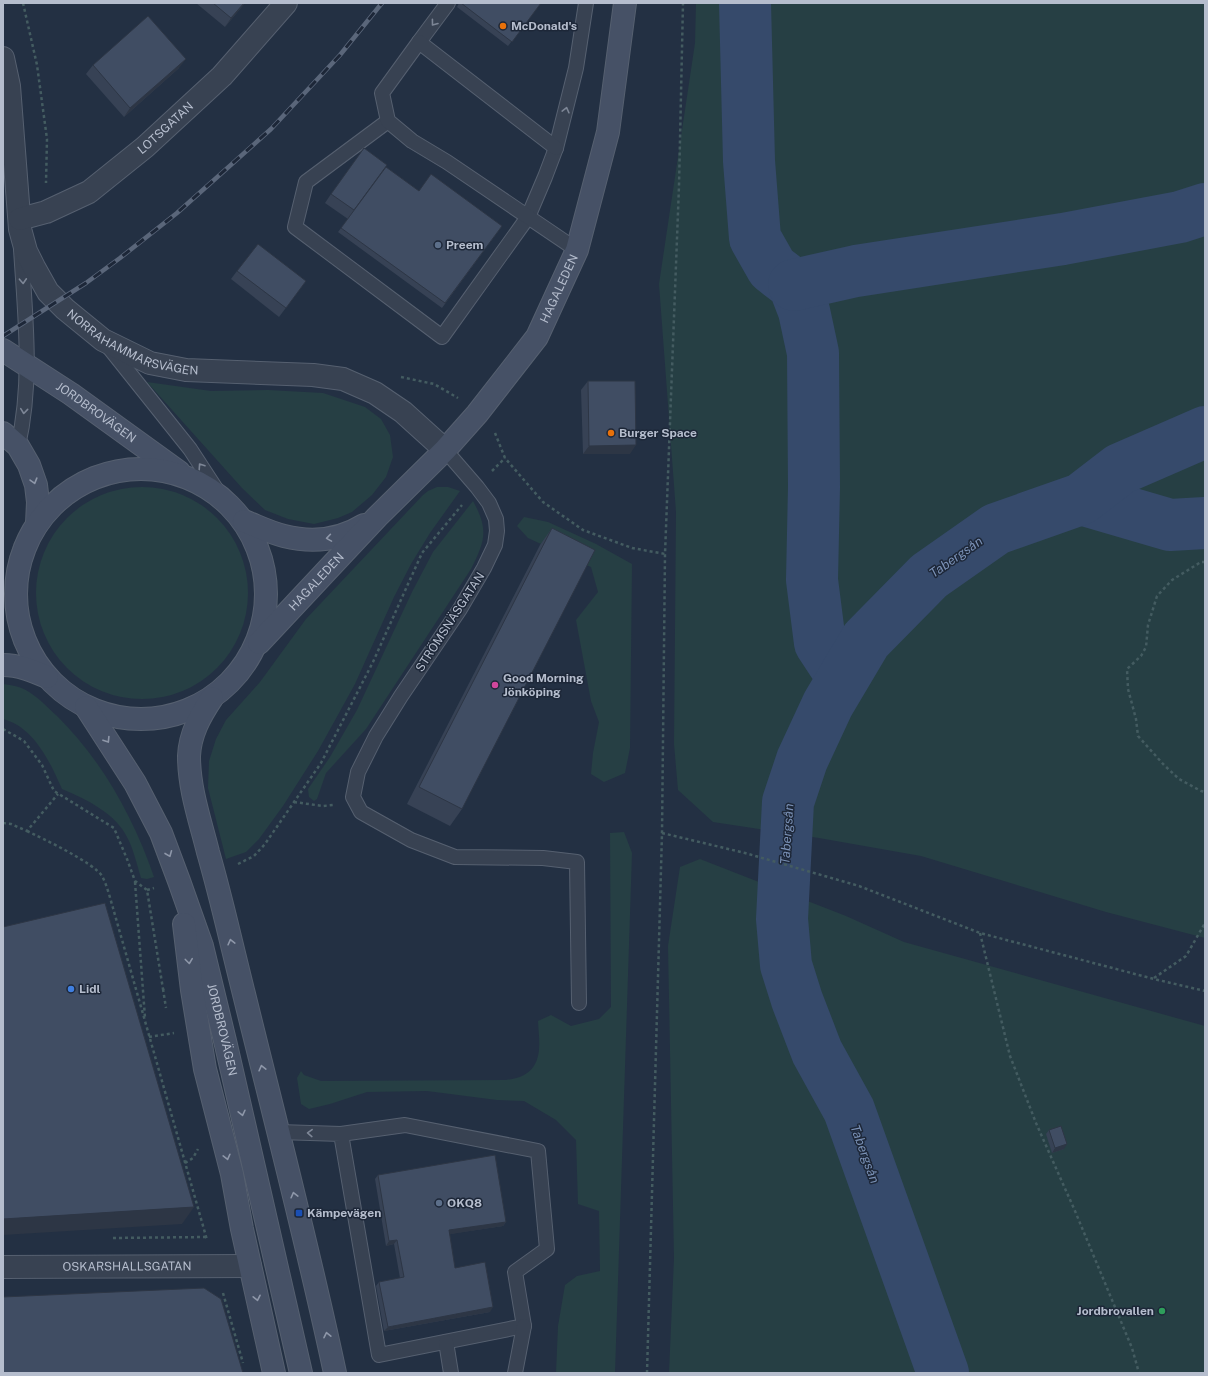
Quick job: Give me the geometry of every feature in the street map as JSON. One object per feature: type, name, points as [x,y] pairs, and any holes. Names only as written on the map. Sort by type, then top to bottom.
[{"type":"main road","name":"HAGALEDEN","points":[[256,647],[378,517],[445,450],[477,414],[537,337],[577,250],[608,132],[625,3]]},
{"type":"main road","name":"JORDBROVÄGEN","points":[[3,350],[71,394],[187,478]]},
{"type":"main road","points":[[10,439],[29,465],[36,485],[38,524]]},
{"type":"main road","points":[[146,469],[167,471],[206,486],[222,498],[244,521],[257,544],[265,570],[267,596],[264,622],[256,647],[238,675],[213,698],[190,710],[164,718],[137,720],[111,716],[86,707],[65,694],[47,677],[35,661],[25,643],[19,624],[16,603],[16,582],[20,562],[27,542],[38,524],[51,508],[67,494],[85,482],[104,475],[125,470],[146,469]]},
{"type":"main road","name":"HAGALEDEN","points":[[244,521],[284,536],[308,540],[324,540],[338,537],[361,527],[378,517]]},
{"type":"main road","points":[[3,580],[20,562]]},
{"type":"main road","points":[[3,665],[11,665],[47,677]]},
{"type":"main road","points":[[213,698],[201,714],[193,733],[189,754],[190,775],[194,797],[279,1132],[319,1297],[335,1373]]},
{"type":"main road","name":"JORDBROVÄGEN","points":[[86,707],[135,783],[161,833],[180,881],[202,946],[301,1373]]},
{"type":"main road","points":[[180,881],[192,990],[205,1069],[232,1174],[250,1266],[274,1373]]},
{"type":"street","name":"LOTSGATAN","points":[[20,224],[89,192],[145,147],[222,76],[286,3]]},
{"type":"street","name":"NORRAHAMMARSVÄGEN","points":[[3,58],[9,86],[20,224],[26,251],[48,292],[65,309],[103,340],[150,363],[186,370],[313,375],[343,379],[375,393],[403,412],[445,450]]},
{"type":"street","name":"OSKARSHALLSGATAN","points":[[3,1267],[250,1266]]},
{"type":"lane","points":[[448,3],[382,93],[388,121],[412,141],[447,162],[577,250]]},
{"type":"lane","points":[[388,121],[306,182],[295,227],[442,337],[528,217],[556,148],[576,68],[586,3]]},
{"type":"lane","points":[[419,42],[556,148]]},
{"type":"lane","points":[[10,439],[23,422],[27,389],[20,224]]},
{"type":"lane","points":[[103,340],[190,449],[222,498]]},
{"type":"lane","name":"STRÖMSNÄSGATAN","points":[[353,797],[358,772],[376,736],[401,696],[460,609],[484,568],[495,545],[497,531],[496,519],[489,503],[445,450]]},
{"type":"lane","points":[[353,797],[360,812],[411,840],[455,856],[543,858],[577,862],[579,1003]]},
{"type":"lane","points":[[279,1132],[341,1134],[405,1125],[538,1151],[547,1248],[515,1272],[524,1326],[515,1373]]},
{"type":"lane","points":[[341,1134],[378,1355],[524,1326]]},
{"type":"lane","points":[[446,1342],[451,1373]]},
{"type":"path","points":[[23,3],[37,65],[47,139],[46,212]]},
{"type":"path","points":[[647,1373],[662,833],[665,554],[679,186],[683,3]]},
{"type":"path","points":[[399,377],[434,384],[459,399]]},
{"type":"path","points":[[491,429],[496,435],[505,458],[543,502],[584,530],[632,548],[665,554]]},
{"type":"path","points":[[214,871],[236,865],[254,856],[265,844],[324,757],[372,662],[422,553],[477,487],[505,458]]},
{"type":"path","points":[[1205,562],[1201,562],[1172,580],[1157,596],[1148,625],[1146,647],[1141,656],[1127,669],[1128,689],[1136,719],[1138,736],[1179,779],[1205,792]]},
{"type":"path","points":[[3,729],[24,742],[42,765],[54,791],[114,828],[127,859],[134,881],[146,1025]]},
{"type":"path","points":[[27,831],[58,794]]},
{"type":"path","points":[[294,802],[323,806],[339,804],[353,797]]},
{"type":"path","points":[[3,823],[11,824],[56,845],[94,867],[102,875],[113,908],[214,1266],[244,1365]]},
{"type":"path","points":[[662,833],[745,853],[859,886],[980,933],[1205,991]]},
{"type":"path","points":[[134,881],[147,890],[163,989],[168,988]]},
{"type":"path","points":[[147,890],[180,881]]},
{"type":"path","points":[[1154,979],[1186,956],[1205,923]]},
{"type":"path","points":[[980,933],[1010,1056],[1036,1123],[1075,1211],[1132,1348],[1139,1373]]},
{"type":"path","points":[[149,1037],[176,1032]]},
{"type":"green space","points":[[696,3],[1205,3],[1205,938],[1106,912],[921,856],[819,838],[713,822],[678,790],[674,744],[676,512],[659,284],[695,43]]},
{"type":"green space","points":[[147,382],[211,391],[268,390],[323,393],[365,407],[381,419],[390,435],[393,457],[386,477],[372,495],[352,512],[338,518],[314,524],[288,519],[265,510],[242,488]]},
{"type":"green space","points":[[132,487],[152,487],[173,491],[192,499],[217,518],[230,534],[240,552],[246,572],[248,593],[246,614],[240,634],[230,652],[217,668],[192,687],[173,695],[152,699],[132,699],[111,695],[92,687],[75,675],[60,660],[48,643],[40,624],[36,603],[36,583],[40,562],[48,543],[60,526],[75,511],[92,499],[111,491]]},
{"type":"green space","points":[[437,487],[448,487],[460,491],[430,533],[411,564],[394,597],[355,684],[318,751],[283,806],[259,839],[246,852],[226,859],[208,788],[209,761],[216,739],[226,720],[260,682],[306,619],[423,495]]},
{"type":"green space","points":[[473,501],[481,520],[483,535],[482,543],[471,569],[366,729],[326,773],[317,799],[314,801],[309,797],[308,789],[330,757],[357,710],[412,592],[433,552]]},
{"type":"green space","points":[[524,517],[548,522],[596,544],[632,564],[630,748],[625,773],[604,782],[591,774],[593,753],[599,722],[591,701],[576,620],[598,592],[591,567],[528,538],[517,526]]},
{"type":"green space","points":[[3,684],[23,689],[36,697],[57,716],[88,751],[102,770],[126,811],[137,833],[154,877],[147,879],[141,878],[130,844],[123,830],[116,822],[100,808],[62,789],[40,747],[24,730],[14,723],[3,719]]},
{"type":"green space","points":[[624,832],[632,853],[615,1373],[556,1373],[558,1326],[565,1285],[577,1276],[600,1271],[599,1211],[578,1204],[576,1140],[556,1120],[524,1101],[497,1100],[427,1091],[367,1092],[309,1109],[301,1104],[297,1078],[301,1071],[304,1075],[321,1081],[513,1079],[524,1075],[535,1065],[539,1051],[538,1021],[551,1015],[571,1026],[599,1019],[611,1007],[610,833]]},
{"type":"green space","points":[[700,859],[846,916],[904,942],[1205,1026],[1205,1373],[669,1373],[674,1258],[668,946],[680,867]]},
{"type":"building","points":[[213,3],[244,3],[231,18]]},
{"type":"building","name":"McDonald's","points":[[461,3],[541,3],[512,42]]},
{"type":"building","points":[[148,16],[186,59],[130,108],[93,65]]},
{"type":"building","points":[[364,148],[387,165],[354,210],[331,194]]},
{"type":"building","points":[[386,167],[419,191],[431,174],[502,226],[445,303],[341,228]]},
{"type":"building","points":[[258,244],[306,281],[286,308],[237,271]]},
{"type":"building","points":[[588,381],[635,381],[636,445],[589,446]]},
{"type":"building","name":"Good Morning Jönköping","points":[[552,528],[595,550],[462,809],[419,787]]},
{"type":"building","points":[[105,903],[194,1207],[3,1219],[3,927]]},
{"type":"building","points":[[1061,1126],[1067,1144],[1055,1148],[1049,1130]]},
{"type":"building","points":[[495,1155],[506,1222],[449,1230],[455,1268],[485,1262],[493,1307],[388,1327],[379,1282],[404,1277],[397,1240],[389,1241],[378,1175]]},
{"type":"building","points":[[204,1288],[221,1299],[243,1373],[3,1373],[3,1297]]},
{"type":"waterway","points":[[745,3],[749,161],[755,238],[772,268],[794,285],[804,311],[813,353],[814,487],[812,580],[820,643],[843,678]]},
{"type":"waterway","points":[[794,285],[856,271],[1063,239],[1180,217],[1205,209]]},
{"type":"waterway","name":"Tabergsån","points":[[943,1373],[849,1110],[817,1052],[797,1000],[786,965],[782,919],[788,802],[802,760],[828,704],[866,640],[929,576],[996,529],[1081,499],[1120,469],[1205,432]]},
{"type":"waterway","points":[[1081,499],[1170,525],[1205,523]]},
{"type":"railway","points":[[3,336],[86,283],[177,213],[271,129],[340,55],[382,3]]},
{"type":"place","name":"McDonald's","points":[[503,26]]},
{"type":"place","name":"Preem","points":[[438,245]]},
{"type":"place","name":"Burger Space","points":[[611,433]]},
{"type":"place","name":"Good Morning Jönköping","points":[[495,685]]},
{"type":"place","name":"Lidl","points":[[71,989]]},
{"type":"place","name":"OKQ8","points":[[439,1203]]},
{"type":"place","name":"Kämpevägen","points":[[299,1213]]},
{"type":"place","name":"Jordbrovallen","points":[[1162,1311]]}]
